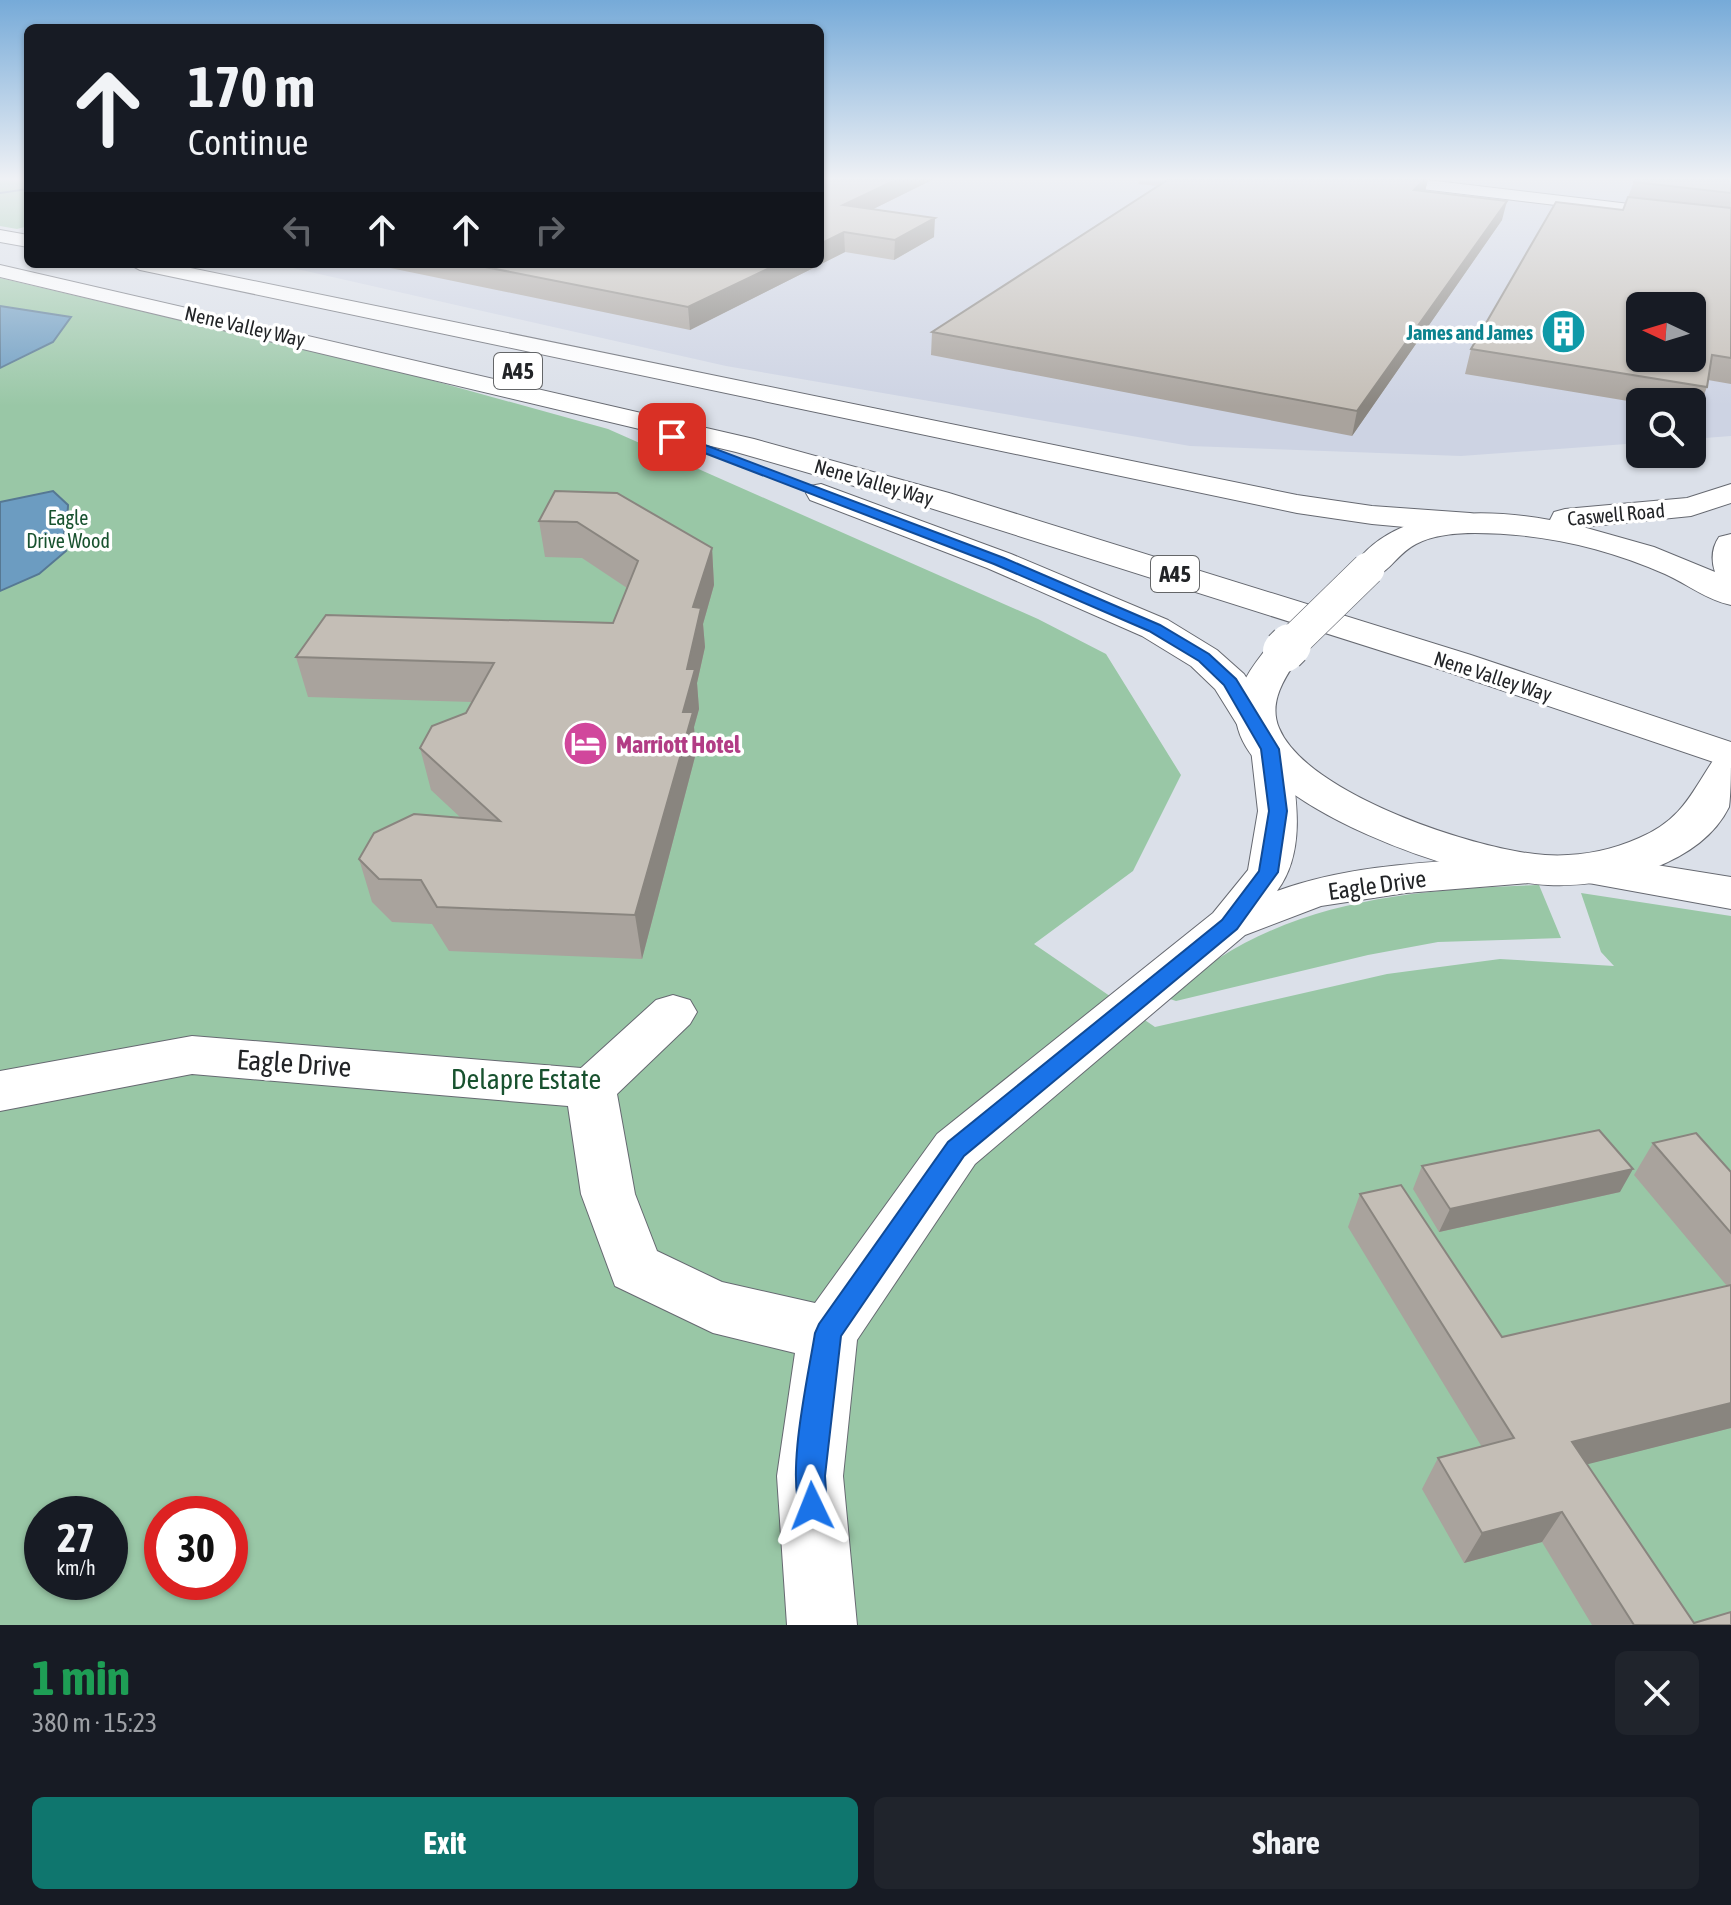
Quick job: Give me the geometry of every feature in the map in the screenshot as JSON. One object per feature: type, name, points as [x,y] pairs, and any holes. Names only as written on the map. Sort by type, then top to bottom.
[{"type":"main road","name":"Nene Valley Way","points":[[80,268],[653,404],[970,488],[1482,640],[1731,724]]},
{"type":"main road","points":[[159,268],[1297,504],[1372,515],[1484,523],[1607,542],[1673,565],[1731,595]]},
{"type":"main road","name":"Nene Valley Way","points":[[0,271],[744,445],[938,500],[1458,663],[1731,756]]},
{"type":"main road","points":[[182,273],[746,415]]},
{"type":"main road","points":[[613,414],[999,561],[1155,628],[1204,658],[1230,682],[1264,737],[1312,787],[1357,815],[1427,842],[1530,869],[1588,869],[1731,893]]},
{"type":"main road","points":[[901,463],[970,488]]},
{"type":"main road","name":"Caswell Road","points":[[1484,523],[1616,516],[1691,507],[1731,493]]},
{"type":"main road","points":[[1264,737],[1258,695],[1267,672],[1380,554],[1412,534],[1484,523]]},
{"type":"main road","points":[[1731,544],[1731,571]]},
{"type":"main road","points":[[1588,869],[1646,853],[1674,839],[1701,817],[1721,783]]},
{"type":"street","name":"Eagle Drive","points":[[822,1625],[810,1476],[828,1333],[956,1149],[1229,924],[1269,872],[1278,811],[1264,737]]},
{"type":"street","name":"Eagle Drive","points":[[1229,924],[1314,893],[1406,879],[1530,869]]},
{"type":"street","points":[[673,1012],[591,1088],[608,1194],[635,1268],[713,1307],[828,1333]]},
{"type":"street","name":"Eagle Drive","points":[[0,1091],[192,1055],[591,1088]]},
{"type":"shaded area","points":[[824,255],[1731,255],[1731,436],[1706,438],[1706,388],[1626,388],[1626,444],[1461,456],[1190,446],[726,366],[293,268],[824,268]]},
{"type":"green space","name":"Delapre Estate","points":[[0,278],[409,374],[608,429],[1038,619],[1106,654],[1181,775],[1133,871],[1034,944],[1155,1027],[1387,974],[1500,959],[1614,966],[1601,952],[1581,893],[1731,916],[1731,1625],[0,1625]]},
{"type":"green space","points":[[1539,885],[1561,938],[1438,942],[1368,955],[1176,1001],[1167,998],[1208,966],[1251,940],[1295,921],[1341,907],[1438,891]]},
{"type":"water","points":[[0,306],[71,317],[53,342],[0,368]]},
{"type":"water","points":[[53,491],[68,505],[64,534],[66,551],[39,574],[0,591],[0,502]]},
{"type":"building","points":[[1052,255],[1469,255],[1357,411],[932,332]]},
{"type":"building","points":[[1525,255],[1731,255],[1731,358],[1712,355],[1707,387],[1471,349]]},
{"type":"building","points":[[490,268],[770,268],[688,307]]},
{"type":"building","name":"Marriott Hotel","points":[[555,491],[617,493],[712,548],[693,607],[701,608],[687,669],[695,669],[683,712],[693,712],[635,915],[437,907],[421,880],[379,879],[359,859],[374,833],[414,814],[500,821],[420,748],[432,726],[466,713],[494,663],[296,657],[326,615],[613,623],[638,561],[577,522],[539,521]]},
{"type":"building","points":[[1599,1130],[1633,1169],[1450,1209],[1422,1166]]},
{"type":"building","points":[[1696,1133],[1731,1172],[1731,1233],[1653,1143]]},
{"type":"building","points":[[1401,1185],[1502,1337],[1731,1285],[1731,1403],[1572,1442],[1694,1623],[1731,1612],[1731,1625],[1634,1625],[1562,1512],[1482,1533],[1438,1458],[1514,1438],[1360,1194]]},
{"type":"place","name":"James and James","points":[[1564,332]]},
{"type":"place","name":"Marriott Hotel","points":[[585,744]]},
{"type":"route","points":[[672,437],[999,561],[1155,628],[1204,658],[1230,682],[1270,749],[1278,811],[1269,872],[1229,924],[956,1149],[828,1333],[810,1476],[812,1506]]},
{"type":"park label","name":"Eagle Drive Wood","points":[[68,528]]}]
